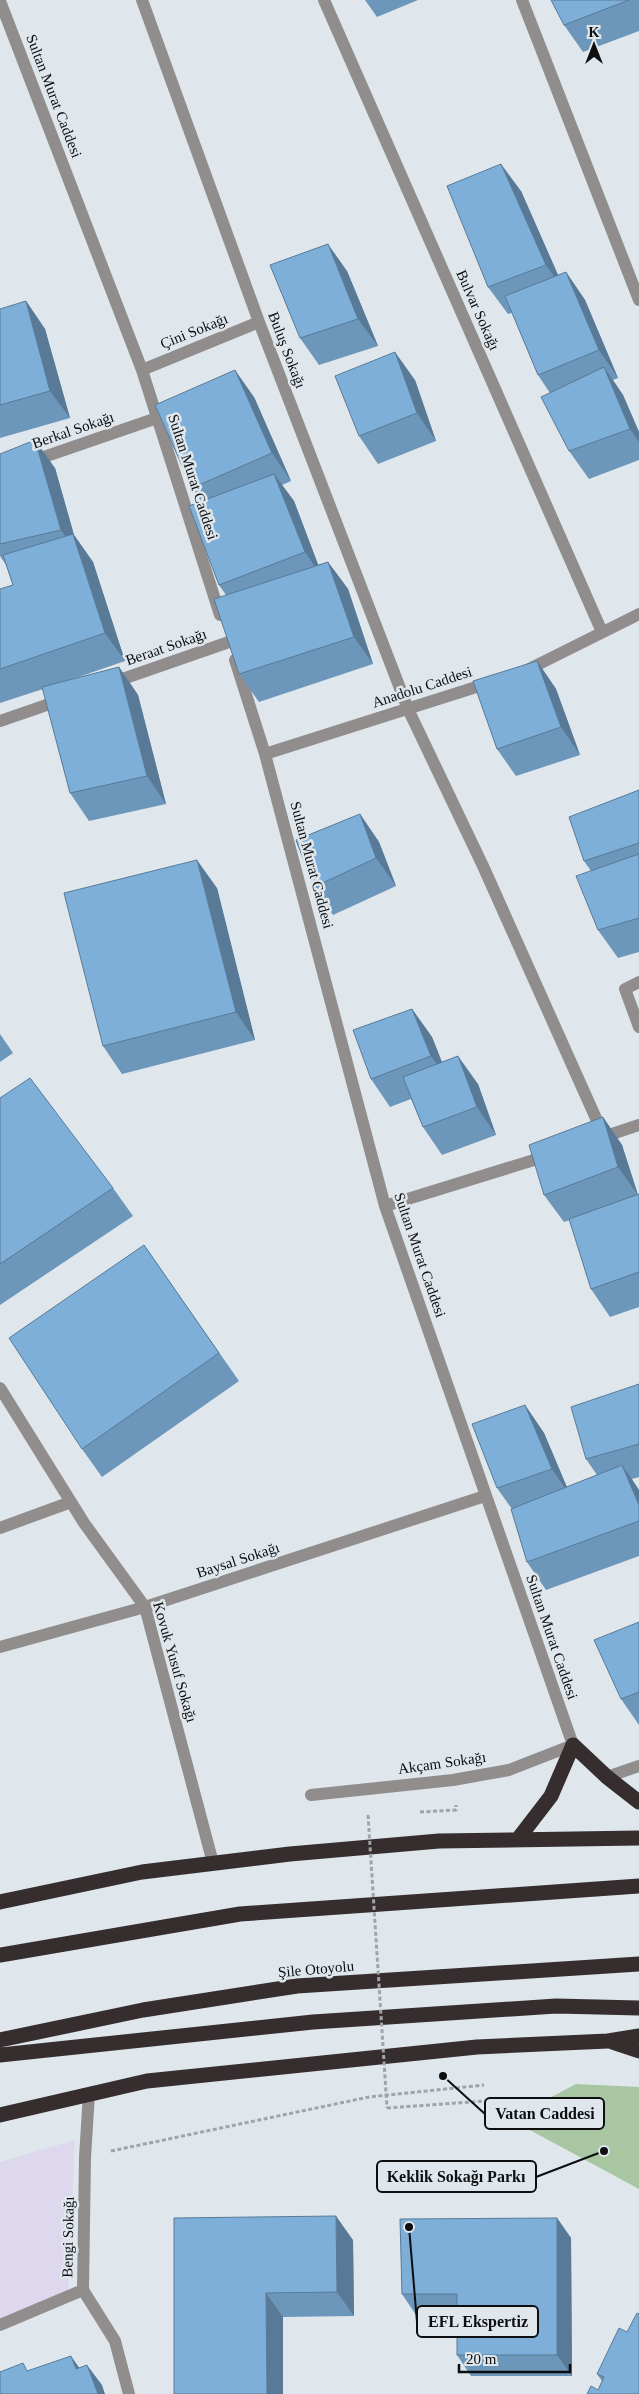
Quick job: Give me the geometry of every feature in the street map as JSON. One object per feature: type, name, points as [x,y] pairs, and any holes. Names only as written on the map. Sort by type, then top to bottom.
[{"type":"highway","points":[[518,1839],[551,1796],[572,1745],[606,1777],[639,1802]]},
{"type":"highway","points":[[0,1902],[142,1872],[213,1863],[439,1841],[639,1838]]},
{"type":"highway","points":[[0,1955],[240,1914],[639,1886]]},
{"type":"highway","name":"Şile Otoyolu","points":[[0,2040],[143,2010],[297,1986],[639,1964]]},
{"type":"highway","points":[[0,2055],[313,2022],[556,2006],[639,2008]]},
{"type":"highway","points":[[0,2115],[147,2080],[477,2047],[608,2040],[639,2036]]},
{"type":"highway","points":[[608,2040],[639,2051]]},
{"type":"street","name":"Buluş Sokağı","points":[[142,0],[258,322],[408,709],[483,866],[604,1137]]},
{"type":"street","name":"Bulvar Sokağı","points":[[324,0],[602,632]]},
{"type":"street","points":[[522,0],[639,300]]},
{"type":"street","name":"Sultan Murat Caddesi","points":[[0,1],[142,370],[265,754],[385,1206],[572,1745]]},
{"type":"street","name":"Çini Sokağı","points":[[142,370],[258,322]]},
{"type":"street","name":"Berkal Sokağı","points":[[0,472],[157,418]]},
{"type":"street","name":"Anadolu Caddesi","points":[[265,754],[506,678],[639,614]]},
{"type":"street","name":"Beraat Sokağı","points":[[101,686],[226,633]]},
{"type":"street","points":[[0,721],[73,696]]},
{"type":"street","points":[[639,982],[625,989],[639,1027]]},
{"type":"street","points":[[585,1143],[639,1125]]},
{"type":"street","points":[[385,1206],[566,1149]]},
{"type":"street","name":"Kovuk Yusuf Sokağı","points":[[0,1388],[71,1502],[145,1608],[213,1863]]},
{"type":"street","name":"Baysal Sokağı","points":[[0,1647],[145,1608],[485,1496]]},
{"type":"street","points":[[0,1528],[71,1502]]},
{"type":"street","name":"Akçam Sokağı","points":[[311,1795],[453,1780],[509,1770],[572,1745]]},
{"type":"street","points":[[606,1777],[639,1766]]},
{"type":"street","name":"Bengi Sokağı","points":[[0,2325],[83,2290],[85,2157],[89,2094]]},
{"type":"street","points":[[83,2290],[115,2341],[129,2394]]},
{"type":"path","points":[[368,1815],[387,2108],[485,2101]]},
{"type":"path","points":[[85,2157],[369,2096],[484,2085]]},
{"type":"shaded area","points":[[75,2140],[68,2293],[0,2321],[0,2162]]},
{"type":"green space","points":[[576,2084],[639,2087],[639,2189],[500,2114],[525,2111]]},
{"type":"building","points":[[551,0],[629,0],[564,25]]},
{"type":"building","points":[[501,164],[546,265],[488,287],[447,186]]},
{"type":"building","points":[[328,244],[358,319],[300,338],[270,265]]},
{"type":"building","points":[[566,272],[599,350],[538,375],[505,296]]},
{"type":"building","points":[[26,301],[50,391],[0,405],[0,309]]},
{"type":"building","points":[[395,352],[417,413],[359,436],[335,376]]},
{"type":"building","points":[[604,367],[630,429],[569,451],[541,397]]},
{"type":"building","points":[[235,370],[272,453],[192,488],[155,405]]},
{"type":"building","points":[[35,440],[61,530],[0,544],[0,454]]},
{"type":"building","points":[[274,474],[305,552],[219,585],[189,506]]},
{"type":"building","points":[[73,534],[105,633],[0,669],[0,589],[13,585],[3,555]]},
{"type":"building","points":[[328,562],[354,637],[239,674],[214,599]]},
{"type":"building","points":[[537,661],[561,727],[497,749],[473,681]]},
{"type":"building","points":[[119,667],[147,776],[70,793],[42,687]]},
{"type":"building","points":[[639,790],[639,843],[584,861],[569,817]]},
{"type":"building","points":[[360,814],[376,858],[314,887],[296,840]]},
{"type":"building","points":[[639,854],[639,918],[598,930],[576,876]]},
{"type":"building","points":[[197,860],[236,1012],[103,1046],[64,893]]},
{"type":"building","points":[[412,1009],[431,1056],[371,1079],[353,1030]]},
{"type":"building","points":[[458,1056],[477,1107],[423,1127],[403,1077]]},
{"type":"building","points":[[30,1078],[113,1188],[0,1264],[0,1098]]},
{"type":"building","points":[[603,1117],[618,1167],[544,1195],[529,1145]]},
{"type":"building","points":[[639,1194],[639,1272],[591,1289],[569,1219]]},
{"type":"building","points":[[144,1245],[219,1353],[82,1449],[9,1338]]},
{"type":"building","points":[[639,1384],[639,1444],[586,1459],[571,1407]]},
{"type":"building","points":[[525,1405],[552,1469],[497,1488],[472,1424]]},
{"type":"building","points":[[622,1465],[639,1505],[639,1521],[527,1562],[511,1509]]},
{"type":"building","points":[[639,1622],[639,1692],[621,1699],[594,1640]]},
{"type":"building","points":[[336,2216],[337,2292],[266,2293],[267,2394],[174,2394],[174,2218]]},
{"type":"building","points":[[557,2218],[557,2355],[457,2355],[457,2294],[402,2294],[400,2219]]},
{"type":"building","points":[[637,2313],[639,2314],[639,2394],[587,2394],[591,2386],[598,2390],[604,2377],[597,2374],[619,2328],[627,2332]]},
{"type":"building","points":[[71,2356],[76,2369],[87,2365],[98,2394],[0,2394],[0,2372],[23,2363],[27,2371]]},
{"type":"place","name":"Vatan Caddesi","points":[[443,2076]]},
{"type":"place","name":"Keklik Sokağı Parkı","points":[[604,2151]]},
{"type":"place","name":"EFL Ekspertiz","points":[[409,2227]]}]
